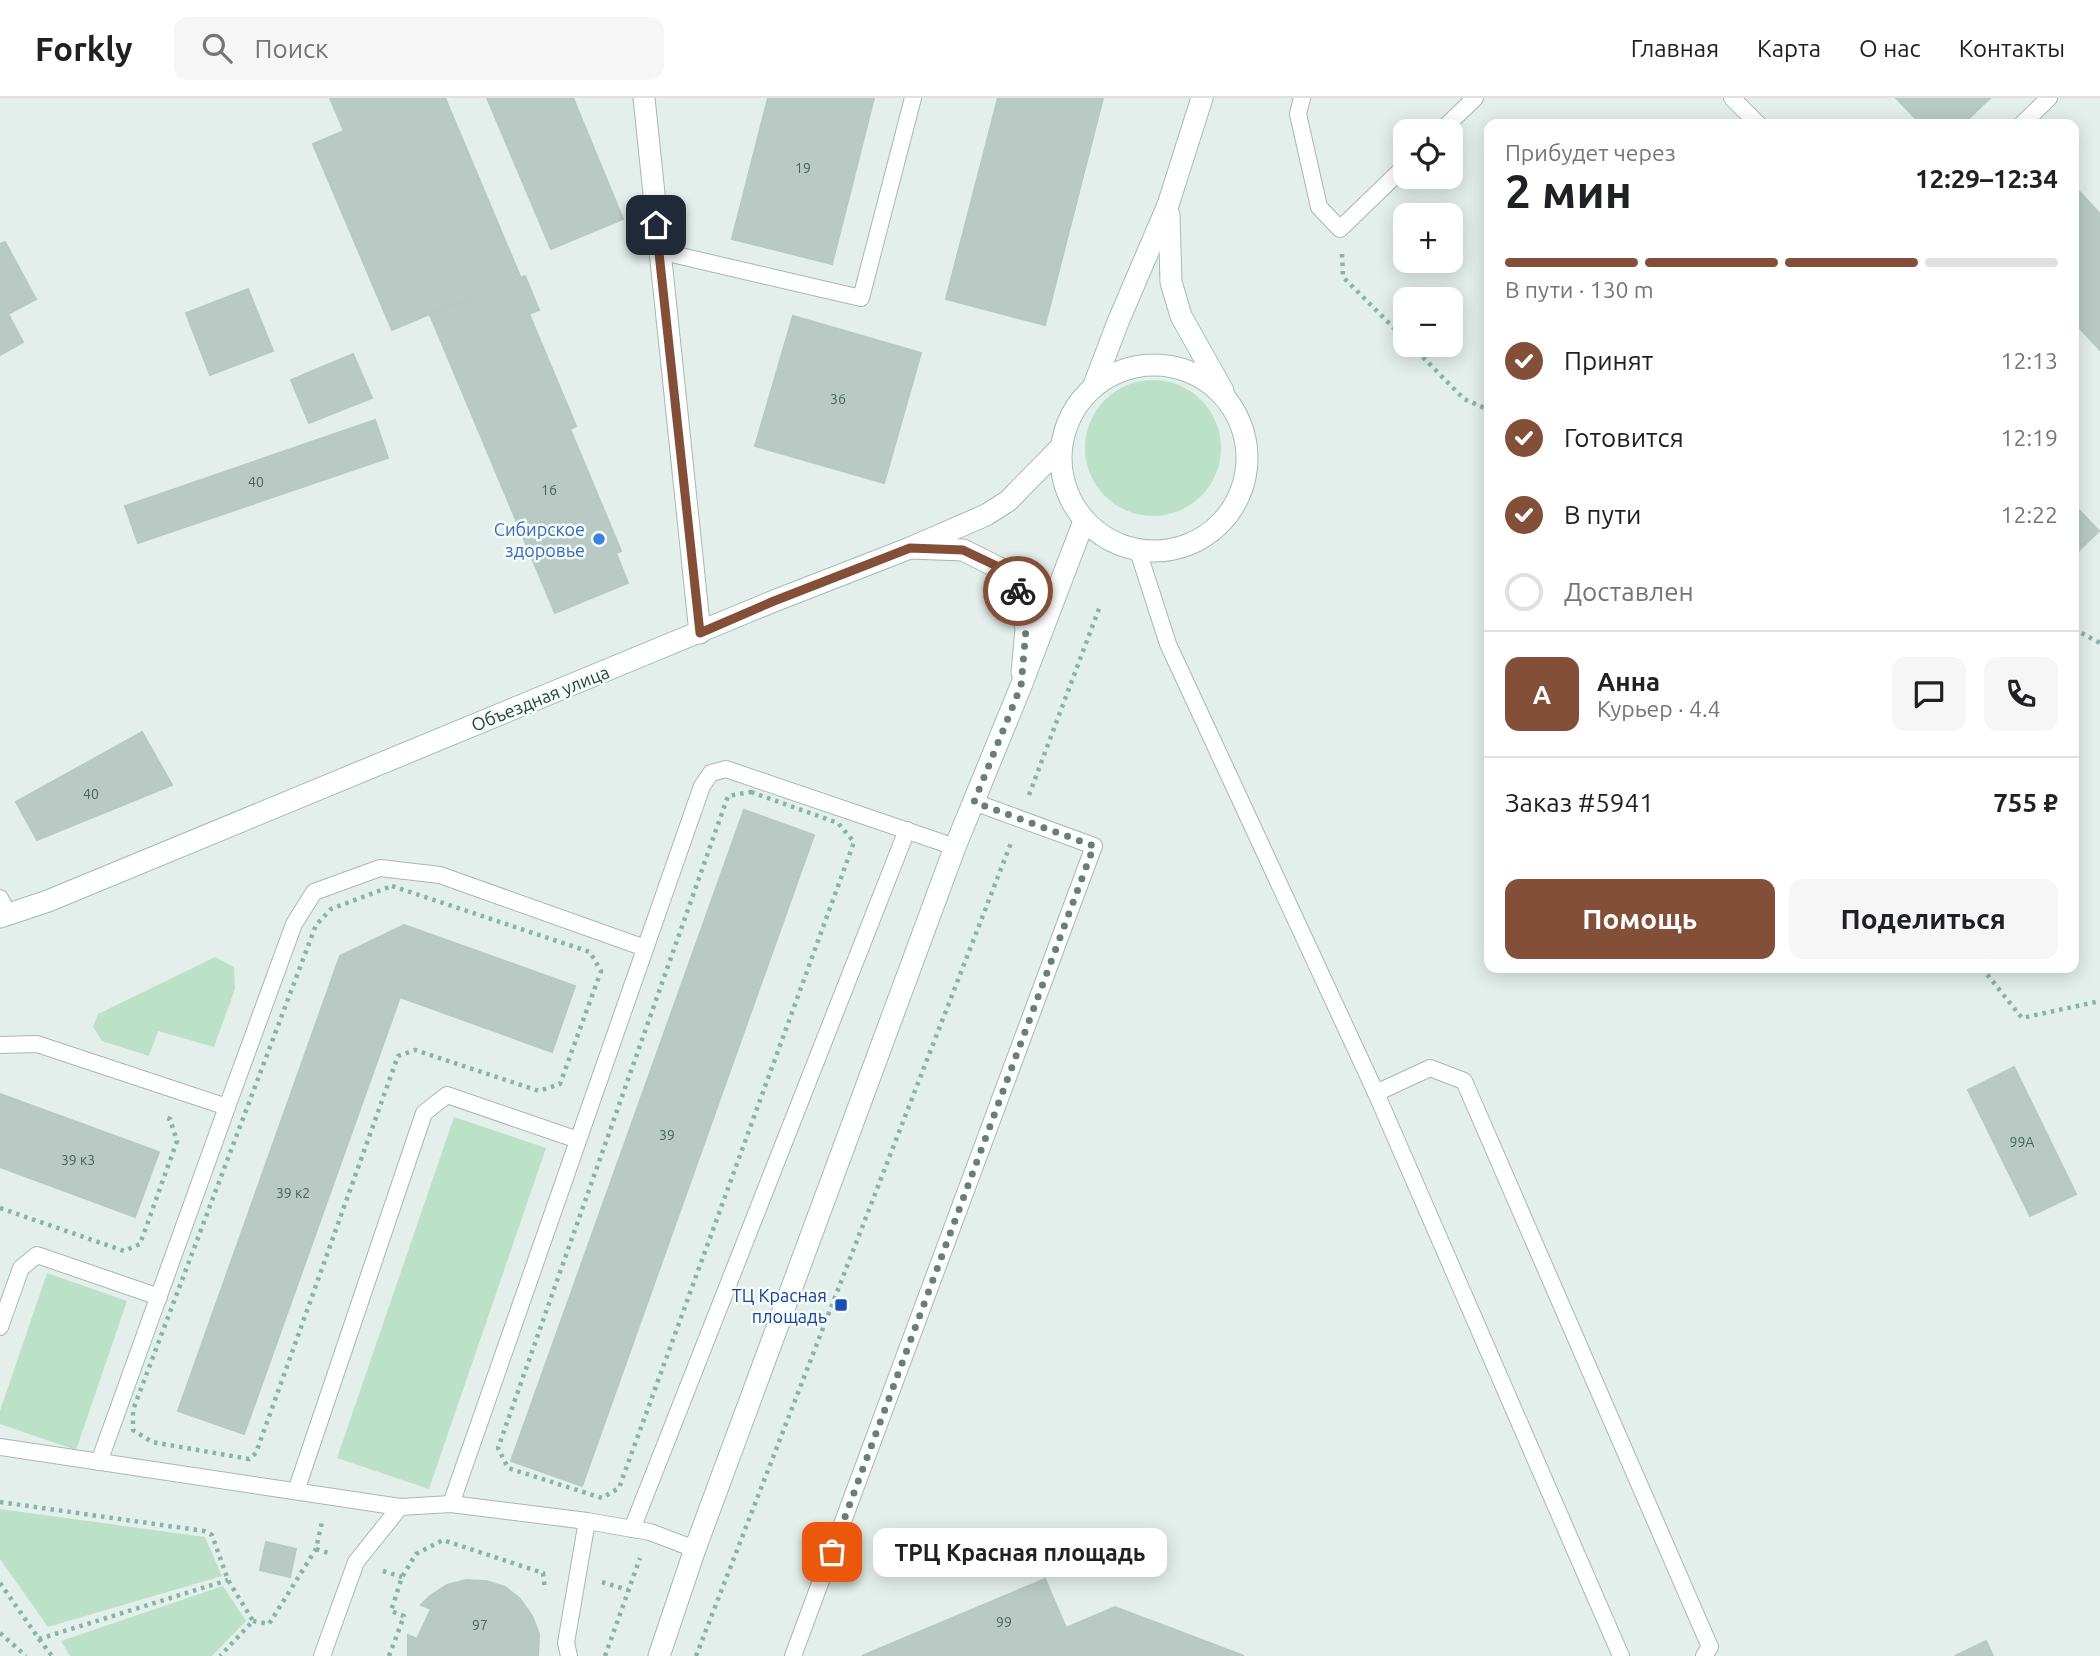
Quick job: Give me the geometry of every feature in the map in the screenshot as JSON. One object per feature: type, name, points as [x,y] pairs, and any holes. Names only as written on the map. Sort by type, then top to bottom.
[{"type":"main road","points":[[644,98],[700,633]]},
{"type":"main road","points":[[1094,385],[1168,205],[1202,98]]},
{"type":"main road","points":[[1168,205],[1171,282],[1181,316],[1229,402],[1242,427],[1248,453],[1245,480],[1235,505],[1218,527],[1195,542],[1170,550],[1138,551],[1109,540],[1084,521],[1069,499],[1061,474],[1060,448],[1066,424],[1078,403],[1094,385],[1121,370],[1150,365],[1180,368],[1208,381],[1229,402]]},
{"type":"main road","name":"Объездная улица","points":[[3,910],[48,901],[986,515],[1008,500],[1060,448]]},
{"type":"main road","points":[[659,1656],[695,1549],[955,847],[1021,686],[1084,521]]},
{"type":"main road","points":[[910,548],[963,550],[1003,569],[1021,594],[1026,629],[1021,686]]},
{"type":"lane","points":[[659,251],[861,298],[913,98]]},
{"type":"lane","points":[[1302,98],[1298,114],[1319,207],[1339,229],[1393,177]]},
{"type":"lane","points":[[1453,119],[1475,98]]},
{"type":"lane","points":[[1732,98],[1753,119]]},
{"type":"lane","points":[[2027,119],[2049,98]]},
{"type":"lane","points":[[1138,551],[1168,643],[1376,1093],[1621,1656]]},
{"type":"lane","points":[[451,1504],[702,786],[712,773],[726,769],[955,847]]},
{"type":"lane","points":[[793,1656],[1094,846],[974,802]]},
{"type":"lane","points":[[632,1529],[907,830]]},
{"type":"lane","points":[[99,1462],[293,924],[314,892],[380,868],[440,875],[645,948]]},
{"type":"lane","points":[[0,1045],[37,1044],[227,1107]]},
{"type":"lane","points":[[1376,1093],[1430,1068],[1464,1081],[1710,1647],[1704,1656]]},
{"type":"lane","points":[[296,1492],[424,1113],[447,1096],[578,1140]]},
{"type":"lane","points":[[0,1327],[21,1268],[37,1255],[159,1297]]},
{"type":"lane","points":[[0,1447],[400,1507],[451,1504],[587,1521],[650,1532],[695,1549]]},
{"type":"lane","points":[[322,1656],[356,1562],[400,1507]]},
{"type":"lane","points":[[569,1656],[566,1643],[587,1521]]},
{"type":"path","points":[[1339,229],[1343,277],[1393,327]]},
{"type":"path","points":[[1422,357],[1464,399],[1484,408]]},
{"type":"path","points":[[696,1656],[1100,606]]},
{"type":"path","points":[[2079,632],[2100,643]]},
{"type":"path","points":[[751,792],[838,824],[854,842],[620,1488],[602,1498],[508,1468],[498,1448],[728,796],[751,792]]},
{"type":"path","points":[[392,886],[590,952],[601,971],[560,1084],[538,1091],[415,1050],[398,1056],[256,1454],[249,1460],[152,1442],[133,1430],[133,1410],[316,925],[331,909],[392,886]]},
{"type":"path","points":[[1986,973],[2022,1018],[2100,1001]]},
{"type":"path","points":[[0,1208],[124,1251],[140,1244],[177,1141],[170,1119],[157,1115]]},
{"type":"path","points":[[0,1502],[204,1531],[212,1535],[228,1580],[253,1621],[269,1624],[316,1549],[327,1496]]},
{"type":"path","points":[[389,1656],[404,1616],[391,1611],[402,1577],[416,1554],[443,1540],[543,1573],[547,1600]]},
{"type":"path","points":[[39,1639],[228,1580]]},
{"type":"path","points":[[0,1583],[52,1656]]},
{"type":"path","points":[[220,1656],[253,1621]]},
{"type":"path","points":[[0,1633],[26,1656]]},
{"type":"green space","points":[[1153,380],[1179,385],[1201,400],[1216,422],[1221,448],[1216,474],[1201,496],[1179,511],[1153,516],[1127,511],[1105,496],[1090,474],[1085,448],[1090,422],[1105,400],[1127,385]]},
{"type":"green space","points":[[215,957],[234,967],[235,989],[214,1047],[158,1031],[149,1056],[102,1041],[93,1027],[98,1014]]},
{"type":"green space","points":[[454,1117],[546,1148],[429,1489],[337,1458]]},
{"type":"green space","points":[[47,1273],[127,1301],[76,1450],[0,1424],[0,1411]]},
{"type":"green space","points":[[0,1509],[205,1537],[222,1576],[48,1627],[0,1559]]},
{"type":"green space","points":[[223,1586],[246,1621],[212,1656],[70,1656],[61,1641]]},
{"type":"building","points":[[330,98],[445,98],[520,276],[392,330],[313,144],[344,131]]},
{"type":"building","points":[[487,98],[573,98],[623,219],[551,249]]},
{"type":"building","points":[[768,98],[874,98],[832,264],[732,239]]},
{"type":"building","points":[[998,98],[1103,98],[1045,325],[946,299]]},
{"type":"building","points":[[1896,98],[1990,98],[1968,119],[1916,119]]},
{"type":"building","points":[[2079,191],[2100,214],[2100,350],[2079,327]]},
{"type":"building","points":[[5,242],[36,299],[8,314],[23,342],[0,355],[0,244]]},
{"type":"building","points":[[525,276],[539,310],[529,314],[576,426],[570,429],[621,551],[616,553],[628,583],[555,613],[430,315]]},
{"type":"building","points":[[248,289],[273,351],[210,375],[186,313]]},
{"type":"building","points":[[793,316],[921,353],[884,483],[755,446]]},
{"type":"building","points":[[353,354],[372,398],[309,423],[291,380]]},
{"type":"building","points":[[375,420],[388,458],[138,543],[125,506]]},
{"type":"building","points":[[2079,510],[2099,531],[2079,550]]},
{"type":"building","points":[[142,732],[172,785],[37,840],[16,802]]},
{"type":"building","points":[[744,810],[814,835],[582,1486],[511,1461]]},
{"type":"building","points":[[404,925],[575,986],[552,1052],[400,997],[244,1434],[178,1411],[340,956]]},
{"type":"building","points":[[2014,1067],[2076,1194],[2030,1216],[1968,1090]]},
{"type":"building","points":[[0,1094],[159,1152],[135,1217],[0,1167]]},
{"type":"building","points":[[266,1542],[296,1549],[290,1577],[260,1570]]},
{"type":"building","points":[[1045,1579],[1066,1628],[1115,1607],[1244,1656],[862,1656]]},
{"type":"building","points":[[466,1580],[486,1581],[505,1587],[520,1599],[532,1616],[539,1634],[538,1656],[408,1656],[408,1635],[417,1639],[431,1609],[421,1605],[447,1585]]},
{"type":"building","points":[[1986,1641],[1993,1656],[1955,1656]]},
{"type":"way so far","points":[[832,1552],[1094,846],[974,802],[1021,686],[1026,629],[1021,594],[1018,591]]},
{"type":"place","name":"Сибирское здоровье","points":[[599,539]]},
{"type":"place","name":"ТЦ Красная площадь","points":[[841,1305]]},
{"type":"place","name":"ТРЦ Красная площадь","points":[[832,1552]]},
{"type":"route","points":[[656,225],[700,633],[910,548],[963,550],[1003,569],[1018,591]]}]
